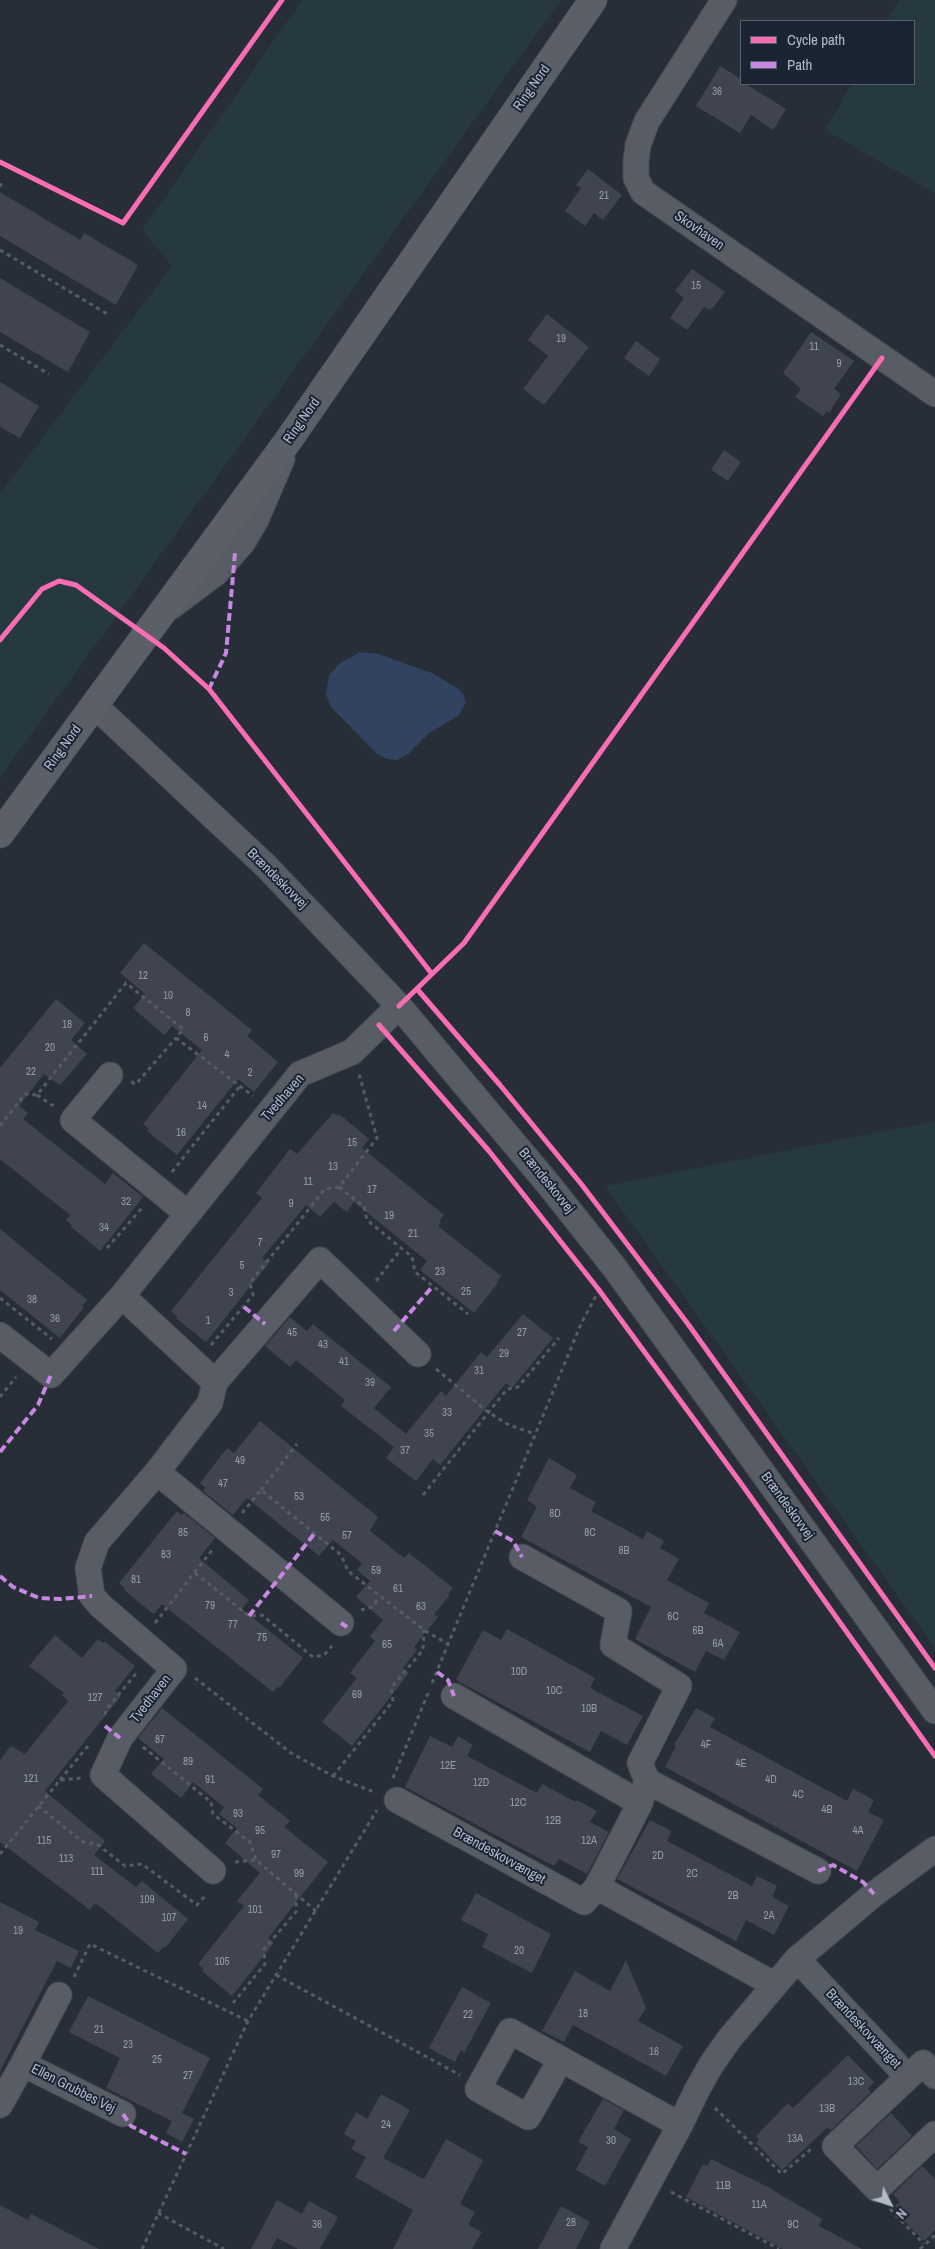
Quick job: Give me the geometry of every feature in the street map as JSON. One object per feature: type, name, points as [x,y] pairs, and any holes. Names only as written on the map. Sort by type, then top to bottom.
[{"type":"main road","name":"Ring Nord","points":[[0,834],[290,438],[594,0]]},
{"type":"street","name":"Skovhaven","points":[[724,0],[647,121],[638,145],[636,162],[636,178],[643,192],[935,394]]},
{"type":"street","name":"Brændeskovvej","points":[[94,705],[266,866],[399,1006],[550,1184],[614,1267],[935,1711]]},
{"type":"street","name":"Tvedhaven","points":[[0,1335],[51,1375],[122,1296],[300,1074],[352,1052],[399,1006]]},
{"type":"street","points":[[110,1074],[73,1120],[188,1214]]},
{"type":"street","name":"Tvedhaven","points":[[104,1775],[124,1732],[174,1669],[92,1596],[88,1568],[97,1542],[157,1472],[210,1403],[215,1382],[320,1260],[418,1354]]},
{"type":"street","points":[[122,1296],[215,1382]]},
{"type":"street","points":[[157,1472],[344,1627]]},
{"type":"street","points":[[522,1557],[619,1611],[613,1645],[679,1686],[640,1763],[644,1792]]},
{"type":"street","points":[[454,1696],[644,1792],[818,1871]]},
{"type":"street","points":[[104,1775],[213,1871]]},
{"type":"street","name":"Brændeskovvænget","points":[[391,1799],[584,1902],[597,1887],[644,1792]]},
{"type":"street","points":[[613,2249],[680,2125],[696,2090],[730,2038],[797,1959],[874,1894],[935,1848]]},
{"type":"street","points":[[597,1887],[775,1985]]},
{"type":"street","name":"Brændeskovvænget","points":[[797,1959],[908,2077]]},
{"type":"street","name":"Ellen Grubbes Vej","points":[[0,2105],[59,1994]]},
{"type":"street","points":[[561,2059],[528,2117],[478,2089],[510,2031],[561,2059],[680,2125]]},
{"type":"street","name":"Brændeskovvænget","points":[[836,2146],[923,2063],[935,2076]]},
{"type":"street","name":"Ellen Grubbes Vej","points":[[23,2064],[123,2114]]},
{"type":"street","points":[[836,2146],[877,2189],[935,2134]]},
{"type":"path","points":[[0,187],[2,182]]},
{"type":"path","points":[[0,250],[109,315]]},
{"type":"path","points":[[0,345],[49,374]]},
{"type":"path","points":[[0,1126],[24,1094],[37,1095],[126,983],[183,1029],[136,1084],[110,1074]]},
{"type":"path","points":[[176,1038],[271,1110]]},
{"type":"path","points":[[195,1364],[253,1296],[250,1283],[325,1189],[339,1187],[377,1138],[352,1052]]},
{"type":"path","points":[[107,1248],[158,1190],[240,1086]]},
{"type":"path","points":[[339,1187],[364,1207],[367,1220],[412,1257],[415,1272],[468,1314]]},
{"type":"path","points":[[361,1300],[402,1248]]},
{"type":"path","points":[[593,1283],[605,1298]]},
{"type":"path","points":[[142,2249],[248,2021],[391,1799],[535,1434],[581,1324],[599,1290]]},
{"type":"path","points":[[0,1298],[70,1353]]},
{"type":"path","points":[[423,1495],[507,1389],[518,1387],[559,1338]]},
{"type":"path","points":[[418,1354],[488,1412],[509,1425],[535,1434]]},
{"type":"path","points":[[261,1490],[297,1444]]},
{"type":"path","points":[[194,1573],[249,1616],[262,1615],[313,1657],[324,1655],[344,1627],[361,1610],[372,1606],[380,1596]]},
{"type":"path","points":[[333,1776],[393,1701],[391,1688],[423,1650],[424,1630]]},
{"type":"path","points":[[174,1669],[188,1672],[291,1753],[333,1776],[391,1799]]},
{"type":"path","points":[[124,1732],[211,1802],[213,1814],[250,1842],[256,1860]]},
{"type":"path","points":[[0,1854],[60,1780],[104,1775]]},
{"type":"path","points":[[233,2003],[265,1964],[264,1949],[296,1912],[296,1894]]},
{"type":"path","points":[[59,1994],[69,1988],[90,1944],[248,2021]]},
{"type":"path","points":[[276,1975],[465,2078],[478,2089]]},
{"type":"path","points":[[696,2090],[782,2174],[820,2141],[836,2146]]},
{"type":"path","points":[[650,2181],[778,2249]]},
{"type":"path","points":[[877,2189],[880,2199],[924,2244]]},
{"type":"path","points":[[158,2213],[224,2249]]},
{"type":"path","points":[[920,2249],[935,2234]]},
{"type":"green space","points":[[302,0],[561,0],[0,777],[0,494],[172,266],[142,230]]},
{"type":"green space","points":[[899,0],[935,0],[935,193],[825,130],[851,85],[915,85],[915,20],[888,20]]},
{"type":"green space","points":[[935,1121],[935,1648],[605,1186]]},
{"type":"water","points":[[360,652],[378,654],[432,673],[457,688],[463,694],[466,702],[459,715],[428,734],[408,754],[397,760],[387,759],[377,754],[332,708],[326,695],[329,675],[339,664]]},
{"type":"building","points":[[720,66],[740,78],[740,85],[748,85],[786,109],[773,130],[751,115],[740,133],[696,106]]},
{"type":"building","points":[[588,169],[622,195],[603,220],[594,213],[585,226],[565,211],[581,188],[576,185]]},
{"type":"building","points":[[0,192],[80,240],[84,233],[138,265],[116,305],[0,236]]},
{"type":"building","points":[[692,269],[725,292],[712,309],[709,310],[704,307],[687,330],[670,318],[684,298],[675,291]]},
{"type":"building","points":[[0,278],[90,332],[68,372],[0,332]]},
{"type":"building","points":[[547,314],[589,347],[544,405],[523,389],[548,356],[528,340]]},
{"type":"building","points":[[811,332],[854,361],[834,389],[841,394],[829,413],[827,411],[823,416],[795,397],[801,389],[783,373]]},
{"type":"building","points":[[636,341],[660,359],[649,376],[624,358]]},
{"type":"building","points":[[0,382],[39,406],[20,438],[0,427]]},
{"type":"building","points":[[724,450],[741,462],[728,481],[711,470]]},
{"type":"building","points":[[144,943],[252,1030],[247,1036],[278,1062],[254,1092],[238,1079],[177,1155],[147,1131],[149,1129],[143,1124],[202,1050],[172,1026],[164,1035],[133,1008],[145,994],[120,973]]},
{"type":"building","points":[[56,999],[85,1023],[71,1040],[87,1054],[60,1085],[44,1074],[19,1106],[28,1113],[23,1119],[105,1184],[113,1173],[143,1197],[100,1251],[70,1226],[72,1225],[66,1220],[70,1215],[0,1159],[0,1068]]},
{"type":"building","points":[[333,1113],[338,1116],[339,1114],[369,1139],[362,1148],[444,1215],[439,1221],[441,1222],[438,1226],[501,1276],[498,1283],[474,1313],[420,1270],[427,1261],[354,1202],[347,1212],[334,1202],[320,1217],[306,1205],[262,1258],[269,1263],[206,1342],[176,1318],[177,1316],[171,1311],[262,1198],[256,1193],[290,1149],[297,1154]]},
{"type":"building","points":[[0,1229],[87,1300],[82,1306],[84,1307],[60,1338],[0,1290]]},
{"type":"building","points":[[523,1314],[553,1338],[512,1388],[506,1383],[440,1465],[433,1459],[416,1481],[386,1458],[394,1447],[341,1406],[345,1400],[296,1360],[290,1367],[265,1346],[290,1317],[307,1331],[313,1324],[391,1387],[374,1408],[406,1434],[441,1391],[446,1396],[481,1352],[487,1357]]},
{"type":"building","points":[[260,1421],[378,1517],[370,1531],[404,1558],[409,1553],[453,1588],[448,1594],[450,1595],[434,1614],[438,1617],[414,1647],[417,1650],[403,1668],[409,1673],[352,1746],[322,1722],[357,1678],[350,1673],[375,1641],[370,1636],[383,1620],[356,1597],[370,1581],[357,1570],[362,1563],[333,1540],[319,1556],[247,1498],[233,1515],[203,1491],[206,1488],[200,1483],[227,1448],[234,1453]]},
{"type":"building","points":[[549,1458],[577,1475],[570,1488],[596,1502],[591,1511],[643,1539],[647,1531],[664,1541],[660,1548],[679,1559],[667,1580],[709,1603],[704,1613],[740,1632],[724,1660],[706,1651],[695,1672],[635,1639],[651,1607],[521,1537],[537,1507],[527,1500]]},
{"type":"building","points":[[177,1511],[182,1515],[184,1513],[215,1538],[199,1558],[249,1600],[242,1609],[303,1658],[279,1688],[277,1687],[273,1692],[162,1604],[154,1614],[124,1590],[125,1588],[119,1583]]},
{"type":"building","points":[[507,1629],[595,1678],[590,1688],[643,1716],[627,1745],[601,1731],[590,1752],[456,1680],[483,1630],[501,1640]]},
{"type":"building","points":[[55,1635],[82,1658],[98,1639],[103,1643],[105,1642],[135,1666],[115,1691],[121,1696],[45,1791],[105,1841],[94,1855],[136,1887],[142,1881],[188,1919],[165,1948],[163,1947],[158,1953],[98,1905],[94,1904],[90,1910],[0,1842],[0,1760],[11,1746],[25,1754],[68,1701],[62,1695],[64,1693],[29,1666]]},
{"type":"building","points":[[162,1708],[263,1789],[258,1795],[290,1821],[284,1827],[328,1862],[268,1938],[274,1943],[232,1996],[202,1971],[204,1969],[198,1964],[244,1906],[237,1901],[260,1873],[225,1843],[237,1828],[219,1814],[224,1807],[193,1782],[181,1798],[151,1774],[164,1759],[138,1738]]},
{"type":"building","points":[[696,1708],[715,1718],[710,1727],[847,1801],[853,1789],[874,1800],[868,1812],[884,1820],[857,1871],[665,1767],[676,1746],[674,1745]]},
{"type":"building","points":[[430,1736],[452,1747],[458,1736],[473,1745],[467,1756],[537,1793],[542,1784],[597,1811],[590,1822],[609,1832],[587,1874],[559,1859],[554,1866],[405,1787]]},
{"type":"building","points":[[650,1820],[671,1831],[667,1841],[752,1886],[757,1876],[777,1886],[772,1897],[789,1906],[774,1935],[746,1920],[736,1941],[617,1879]]},
{"type":"building","points":[[476,1893],[551,1934],[532,1973],[482,1947],[488,1934],[461,1920]]},
{"type":"building","points":[[0,1902],[39,1922],[35,1930],[79,1951],[71,1968],[57,1961],[0,2071]]},
{"type":"building","points":[[626,1960],[646,2008],[638,2021],[683,2046],[666,2076],[573,2025],[564,2042],[542,2031],[575,1971],[610,1991]]},
{"type":"building","points":[[462,1987],[491,2003],[464,2053],[461,2050],[455,2062],[429,2048]]},
{"type":"building","points":[[88,1996],[210,2058],[182,2113],[194,2119],[182,2142],[166,2133],[172,2121],[106,2088],[120,2058],[69,2032]]},
{"type":"building","points":[[848,2055],[874,2082],[868,2089],[871,2092],[831,2130],[828,2127],[782,2170],[756,2143],[759,2140],[756,2136],[788,2103],[793,2108]]},
{"type":"building","points":[[381,2094],[410,2110],[383,2158],[424,2179],[446,2139],[483,2160],[460,2204],[475,2212],[468,2225],[482,2232],[472,2249],[393,2249],[413,2210],[355,2177],[366,2157],[351,2149],[356,2141],[344,2134],[356,2112],[367,2119]]},
{"type":"building","points":[[603,2099],[624,2110],[614,2129],[631,2139],[605,2186],[576,2170],[588,2147],[578,2142]]},
{"type":"building","points":[[891,2113],[912,2136],[877,2169],[856,2146]]},
{"type":"building","points":[[711,2159],[766,2186],[822,2219],[819,2226],[862,2249],[783,2249],[686,2197],[703,2164],[707,2166]]},
{"type":"building","points":[[922,2166],[935,2179],[935,2230],[924,2241],[898,2214],[900,2211],[895,2206],[900,2202],[893,2194]]},
{"type":"building","points":[[277,2200],[302,2214],[309,2201],[338,2217],[320,2249],[298,2249],[277,2238],[271,2249],[251,2249]]},
{"type":"building","points":[[0,2205],[28,2220],[31,2214],[99,2249],[0,2249]]},
{"type":"building","points":[[561,2206],[590,2222],[576,2249],[538,2249]]},
{"type":"marked path","points":[[209,689],[226,653],[235,553]]},
{"type":"marked path","points":[[394,1331],[433,1286]]},
{"type":"marked path","points":[[244,1307],[265,1324]]},
{"type":"marked path","points":[[0,1452],[38,1405],[51,1375]]},
{"type":"marked path","points":[[495,1531],[513,1541],[522,1557]]},
{"type":"marked path","points":[[249,1616],[315,1533]]},
{"type":"marked path","points":[[0,1576],[13,1587],[39,1598],[61,1599],[92,1596]]},
{"type":"marked path","points":[[341,1623],[347,1627]]},
{"type":"marked path","points":[[437,1672],[448,1680],[454,1696]]},
{"type":"marked path","points":[[105,1726],[120,1738]]},
{"type":"marked path","points":[[818,1871],[833,1865],[863,1882],[874,1894]]},
{"type":"marked path","points":[[123,2114],[131,2126],[186,2154]]},
{"type":"cycle path","points":[[0,162],[123,223],[282,0]]},
{"type":"cycle path","points":[[399,1006],[464,943],[882,358]]},
{"type":"cycle path","points":[[0,640],[42,589],[59,581],[76,585],[164,648],[209,689],[432,974]]},
{"type":"cycle path","points":[[417,989],[500,1085],[582,1185],[688,1324],[935,1668]]},
{"type":"cycle path","points":[[379,1025],[489,1151],[599,1290],[740,1482],[935,1756]]}]
